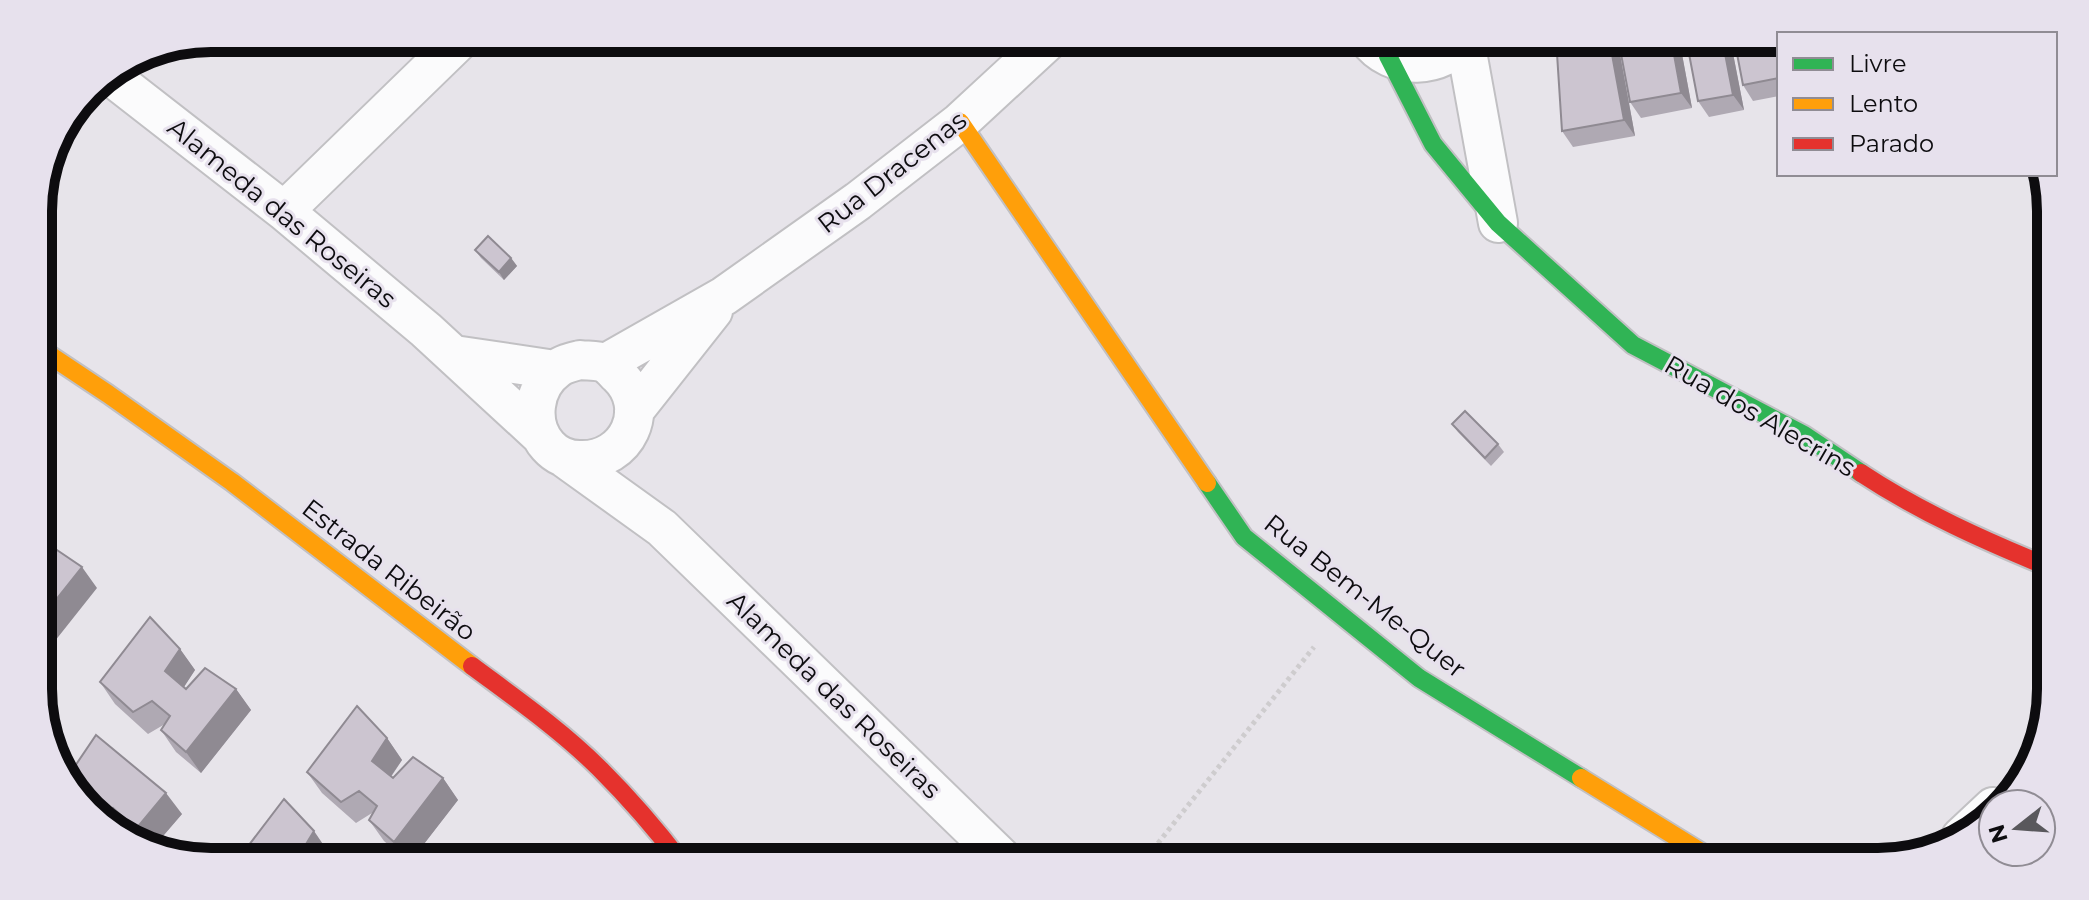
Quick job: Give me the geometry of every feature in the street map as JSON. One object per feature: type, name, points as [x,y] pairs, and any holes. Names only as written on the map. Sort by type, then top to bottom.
[{"type":"street","points":[[284,211],[448,52]]},
{"type":"street","name":"Rua Dracenas","points":[[606,363],[724,296],[858,201],[960,122],[1036,52]]},
{"type":"street","name":"Rua dos Alecrins","points":[[1381,52],[1433,144],[1498,223],[1633,345],[1804,435],[1888,491],[1981,539],[2037,562]]},
{"type":"street","points":[[1387,52],[1408,63],[1430,62],[1452,52]]},
{"type":"street","points":[[1468,52],[1498,223]]},
{"type":"street","name":"Alameda das Roseiras","points":[[119,82],[284,211],[454,355],[553,447],[662,528],[992,848]]},
{"type":"street","name":"Rua Bem-Me-Quer","points":[[960,122],[1244,537],[1419,678],[1694,848]]},
{"type":"street","name":"Rua Dracenas","points":[[634,411],[724,296]]},
{"type":"street","points":[[454,355],[555,370]]},
{"type":"street","name":"Estrada Ribeirão","points":[[52,357],[232,482],[537,715],[597,766],[670,848]]},
{"type":"street","points":[[580,360],[606,363],[626,383],[633,397],[632,426],[620,446],[601,457],[584,461],[553,447],[535,414],[537,401],[540,389],[555,370],[580,360]]},
{"type":"street","name":"Alameda das Roseiras","points":[[620,446],[662,528]]},
{"type":"path","points":[[1154,848],[1340,614]]},
{"type":"building","points":[[1557,52],[1612,52],[1624,120],[1562,131]]},
{"type":"building","points":[[1621,52],[1674,52],[1681,93],[1630,102]]},
{"type":"building","points":[[1689,52],[1725,52],[1733,95],[1698,101]]},
{"type":"building","points":[[1737,52],[1777,52],[1777,78],[1743,85]]},
{"type":"building","points":[[488,236],[511,258],[499,272],[475,250]]},
{"type":"building","points":[[1465,411],[1498,444],[1485,458],[1452,424]]},
{"type":"building","points":[[52,547],[82,567],[52,605]]},
{"type":"building","points":[[150,617],[180,649],[165,671],[186,689],[205,668],[236,689],[186,752],[161,730],[170,716],[152,701],[133,712],[100,682]]},
{"type":"building","points":[[357,706],[387,738],[372,761],[393,778],[413,757],[443,778],[394,842],[369,820],[377,806],[359,791],[341,802],[307,772]]},
{"type":"building","points":[[96,735],[166,793],[136,829],[113,808],[110,811],[99,801],[73,769]]},
{"type":"building","points":[[284,799],[314,831],[304,848],[247,848]]},
{"type":"traffic: fast","points":[[1388,56],[1433,144],[1498,223],[1633,345],[1804,435],[1861,473]]},
{"type":"traffic: fast","points":[[1207,483],[1244,537],[1419,678],[1581,778]]},
{"type":"traffic: slow","points":[[960,122],[1207,483]]},
{"type":"traffic: slow","points":[[52,357],[232,482],[472,666]]},
{"type":"traffic: slow","points":[[1581,778],[1694,848]]},
{"type":"traffic: jam","points":[[1861,473],[1953,525],[2037,562]]},
{"type":"traffic: jam","points":[[472,666],[584,754],[670,848]]}]
